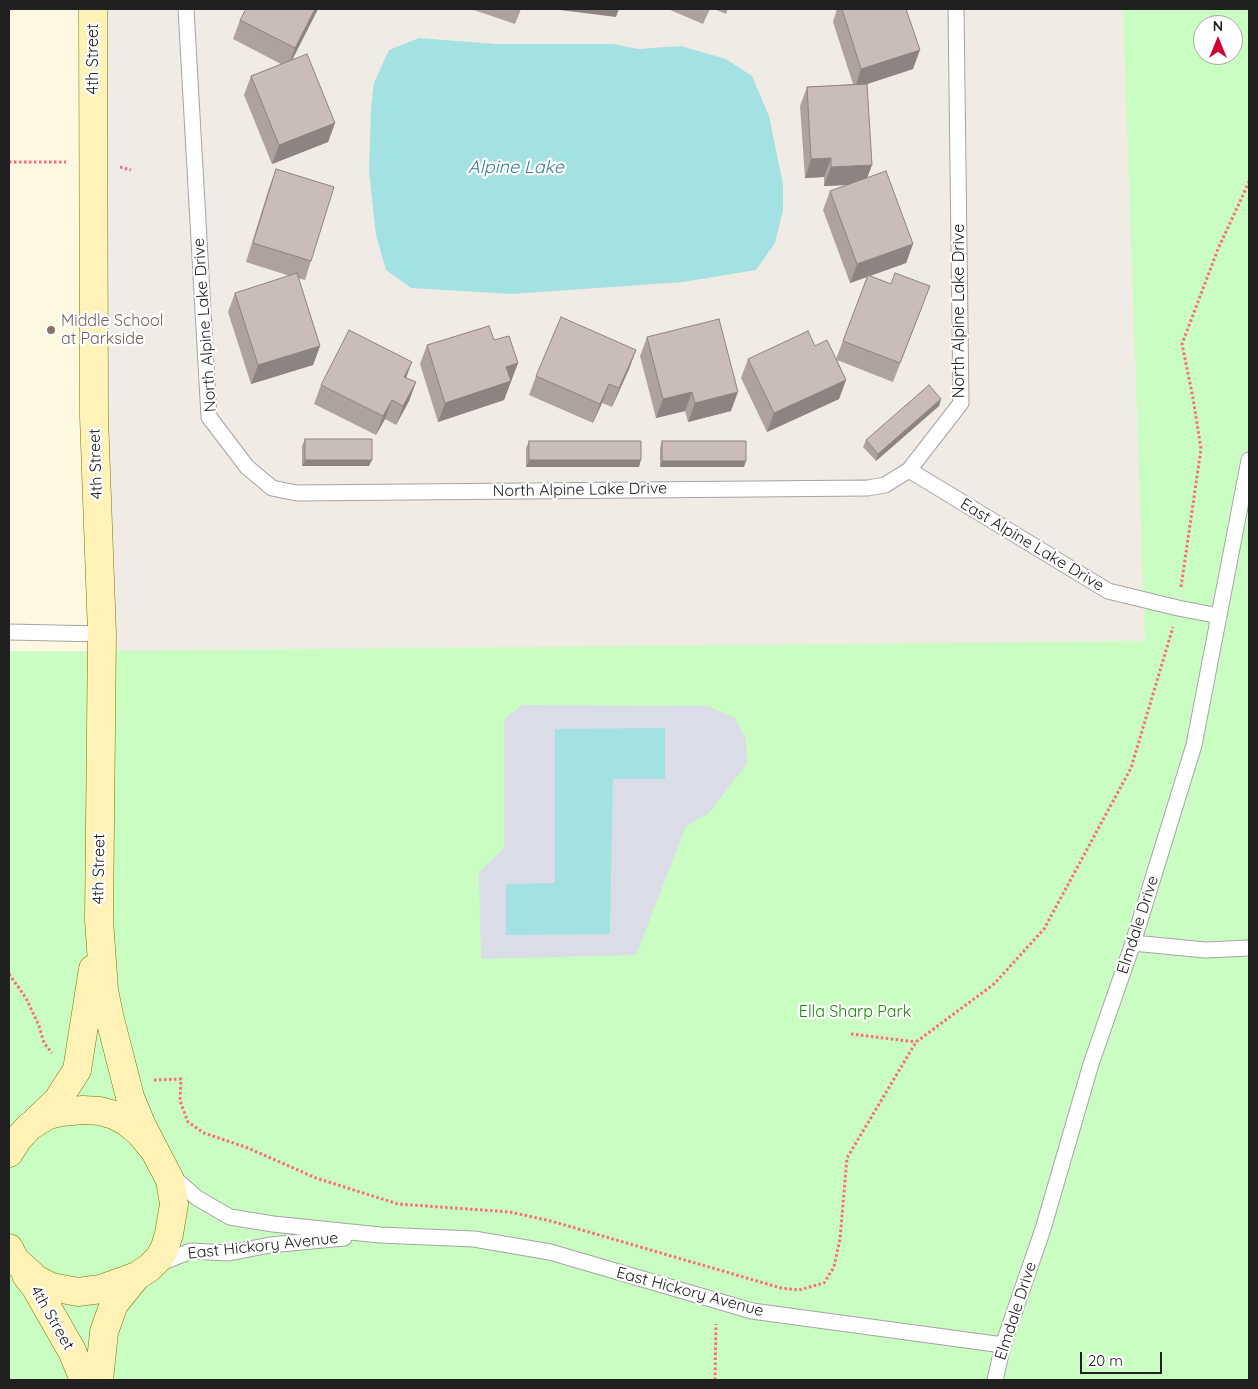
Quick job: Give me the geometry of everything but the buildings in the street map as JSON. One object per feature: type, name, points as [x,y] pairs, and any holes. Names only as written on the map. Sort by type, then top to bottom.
[{"type":"street","name":"4th Street","points":[[93,9],[94,416],[102,634],[99,920],[104,990],[108,1015],[130,1097],[142,1126],[161,1161]]},
{"type":"street","name":"4th Street","points":[[16,1141],[58,1101],[77,1070],[99,920]]},
{"type":"street","points":[[16,1141],[48,1116],[60,1112],[84,1110],[100,1111],[114,1115],[127,1122],[140,1134],[161,1161],[173,1192],[172,1223],[165,1247],[160,1256],[114,1304],[104,1332],[99,1380]]},
{"type":"street","name":"4th Street","points":[[12,1254],[36,1288],[72,1351],[84,1380]]},
{"type":"street","points":[[12,1254],[36,1279],[51,1287],[78,1292],[101,1289],[143,1272]]},
{"type":"lane","name":"North Alpine Lake Drive","points":[[186,9],[209,417],[247,467],[272,488],[296,493],[868,488],[885,485],[909,470],[961,403],[956,9]]},
{"type":"lane","name":"Elmdale Drive","points":[[995,1380],[1003,1345],[1043,1229],[1091,1064],[1134,943],[1194,745],[1249,460]]},
{"type":"lane","name":"East Alpine Lake Drive","points":[[909,470],[1108,591],[1219,616]]},
{"type":"lane","points":[[9,632],[102,634]]},
{"type":"lane","points":[[1134,943],[1205,950],[1249,948]]},
{"type":"lane","name":"East Hickory Avenue","points":[[161,1161],[197,1198],[230,1217],[273,1224],[380,1235],[474,1238],[550,1252],[752,1311],[1003,1345]]},
{"type":"lane","name":"East Hickory Avenue","points":[[143,1272],[191,1252],[229,1253],[270,1245],[380,1235]]},
{"type":"path","points":[[181,1079],[180,1101],[188,1122],[204,1132],[248,1148],[316,1178],[398,1204],[510,1212],[551,1221],[780,1288],[799,1290],[824,1283],[834,1267],[840,1239],[847,1158],[916,1042],[994,984],[1044,929],[1131,768],[1178,608],[1201,449],[1194,398],[1182,344],[1218,249],[1249,182]]},
{"type":"path","points":[[851,1034],[916,1042]]},
{"type":"path","points":[[717,1279],[720,1270]]},
{"type":"path","points":[[715,1380],[716,1323]]},
{"type":"shaded area","name":"Middle School at Parkside","points":[[9,9],[84,9],[100,651],[9,651]]},
{"type":"shaded area","points":[[522,705],[708,706],[735,718],[746,739],[747,764],[708,814],[686,826],[636,955],[481,959],[479,872],[504,848],[504,720]],"holes":[[[555,729],[613,779],[610,934],[506,934],[506,884],[555,884]]]},
{"type":"green space","name":"Ella Sharp Park","points":[[1123,9],[1249,9],[1249,1380],[9,1380],[9,651],[1145,641]]},
{"type":"water","name":"Alpine Lake","points":[[419,38],[496,44],[613,44],[638,49],[681,46],[726,59],[752,76],[769,116],[783,184],[783,210],[775,243],[756,270],[683,282],[512,294],[411,288],[386,270],[376,235],[369,171],[371,108],[374,83],[389,50]]},
{"type":"water","points":[[665,728],[665,779],[613,779],[610,934],[506,935],[506,884],[555,883],[555,729]]},
{"type":"place","name":"Middle School at Parkside","points":[[51,330]]}]
